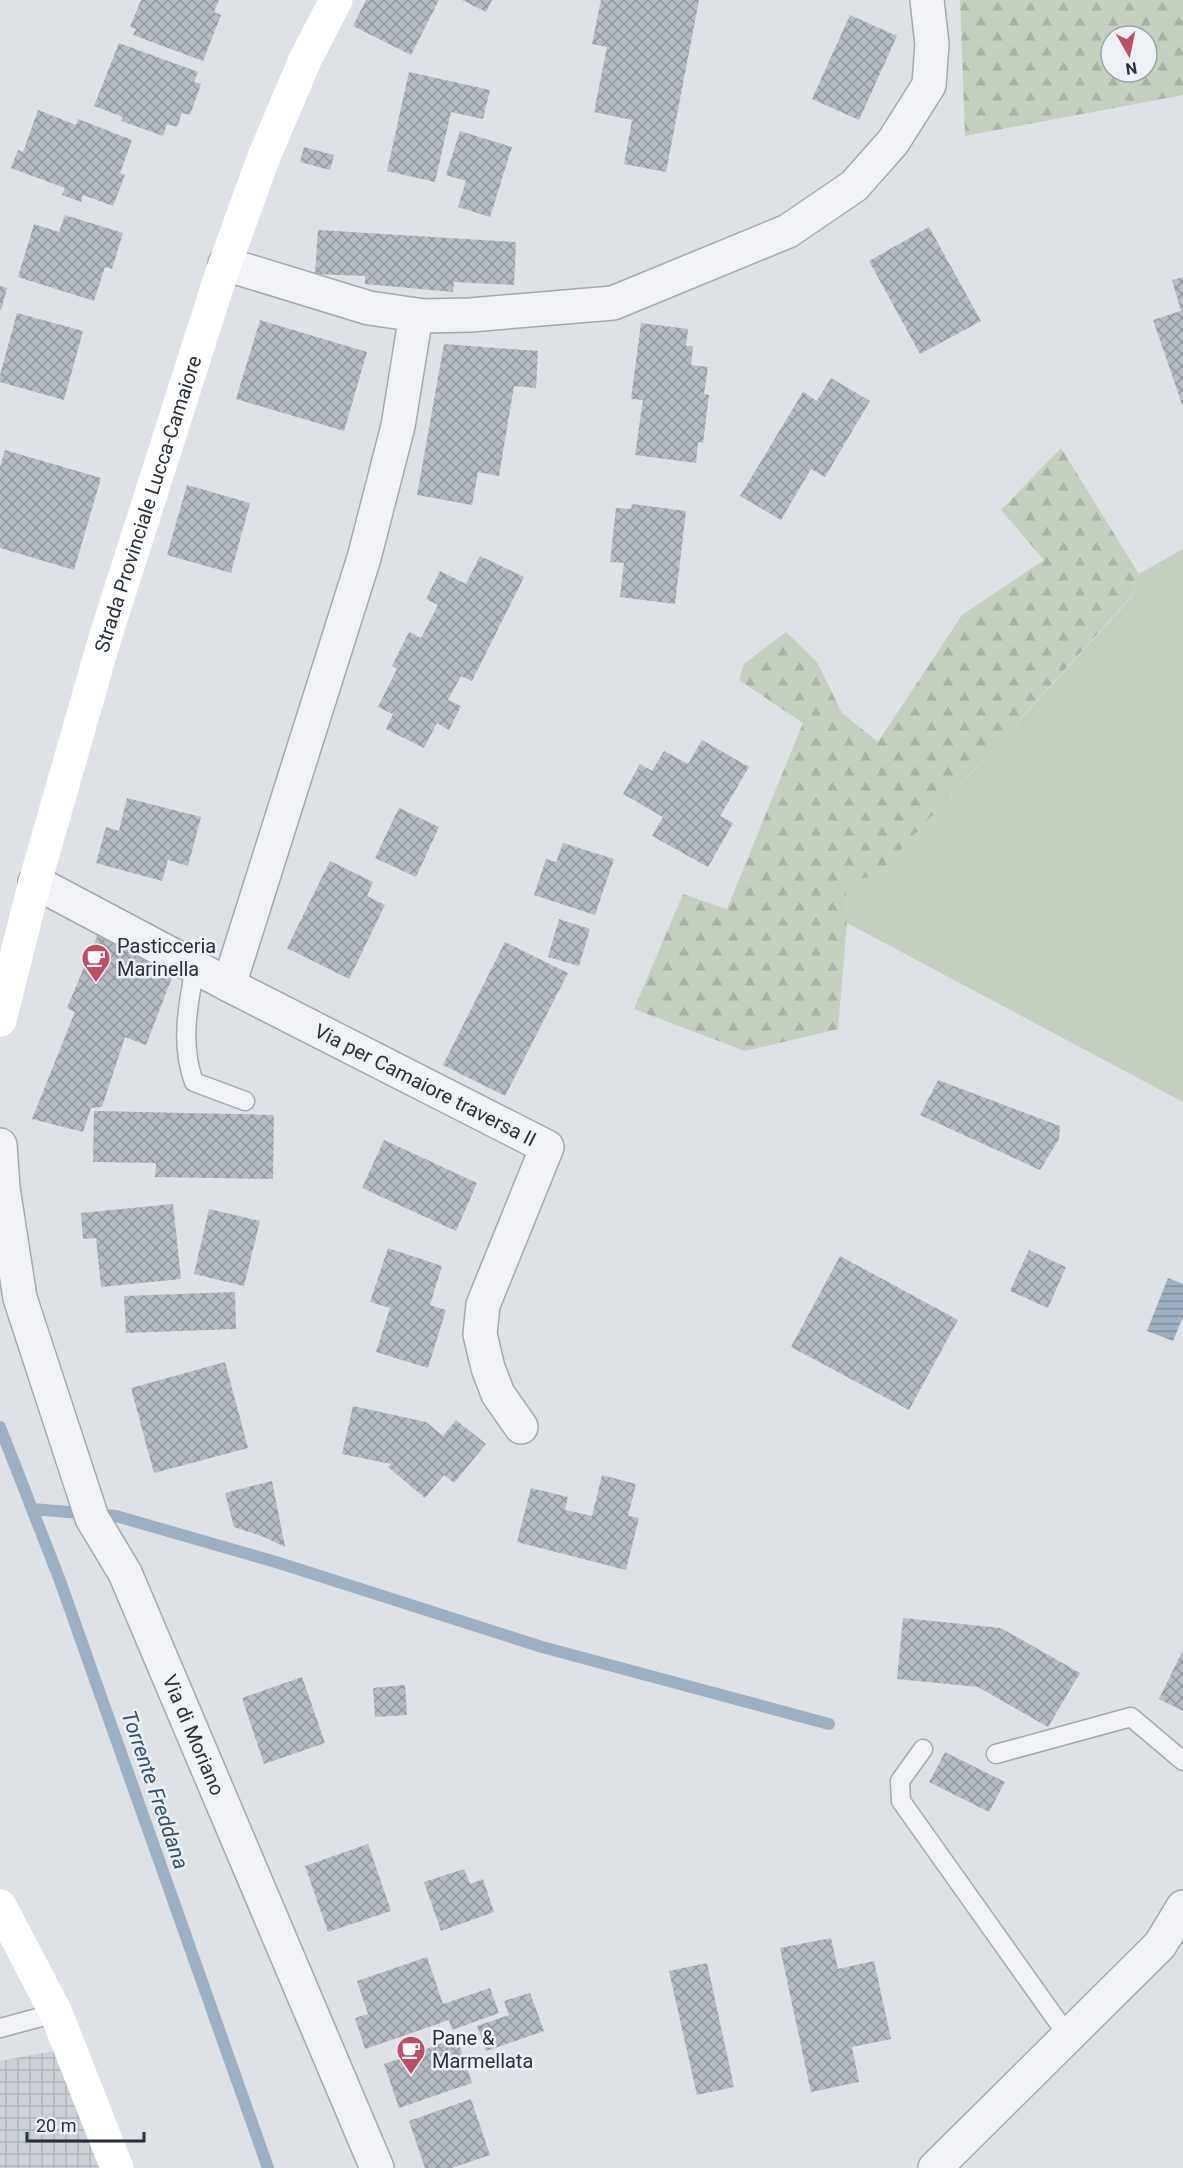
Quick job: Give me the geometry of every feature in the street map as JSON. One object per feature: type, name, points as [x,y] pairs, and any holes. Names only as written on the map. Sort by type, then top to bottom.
[{"type":"main road","name":"Strada Provinciale Lucca-Camaiore","points":[[0,1020],[35,882],[108,627],[225,264],[263,159],[305,60],[336,0]]},
{"type":"main road","points":[[0,1906],[56,2013],[117,2168]]},
{"type":"street","points":[[225,264],[369,308],[416,315],[470,315],[613,303],[788,231],[854,186],[893,142],[929,85],[932,44],[927,0]]},
{"type":"street","points":[[229,985],[364,558],[398,426],[416,315]]},
{"type":"street","name":"Via per Camaiore traversa II","points":[[35,882],[229,985],[548,1147],[483,1305],[480,1334],[488,1368],[498,1394],[521,1426]]},
{"type":"street","name":"Via di Moriano","points":[[0,1145],[8,1282],[92,1518],[125,1573],[377,2168]]},
{"type":"street","points":[[935,2168],[1160,1945],[1183,1907]]},
{"type":"lane","points":[[195,967],[188,1000],[186,1033],[188,1066],[194,1082],[245,1101]]},
{"type":"lane","points":[[996,1754],[1131,1717],[1183,1761]]},
{"type":"lane","points":[[923,1749],[900,1781],[901,1801],[1068,2036]]},
{"type":"lane","points":[[0,2028],[56,2013]]},
{"type":"shaded area","points":[[70,2048],[113,2168],[0,2168],[0,2061]]},
{"type":"green space","points":[[960,0],[1183,0],[1183,95],[965,136]]},
{"type":"green space","points":[[1061,448],[1139,574],[1131,597],[878,875],[846,882],[847,923],[838,1029],[745,1051],[634,1009],[683,894],[727,909],[803,723],[739,680],[744,664],[786,632],[817,662],[842,713],[878,742],[962,615],[1044,560],[1001,510]]},
{"type":"green space","points":[[1183,549],[1183,1102],[847,923],[846,882],[878,875],[1131,598],[1139,574]]},
{"type":"water","points":[[1168,1278],[1183,1284],[1183,1317],[1173,1341],[1147,1331]]},
{"type":"building","points":[[141,0],[219,0],[214,12],[221,15],[203,61],[133,35],[136,29],[130,27]]},
{"type":"building","points":[[366,0],[439,0],[411,55],[353,26]]},
{"type":"building","points":[[462,0],[492,0],[486,12]]},
{"type":"building","points":[[601,0],[699,0],[666,172],[624,164],[632,120],[594,112],[607,47],[592,44]]},
{"type":"building","points":[[850,15],[897,36],[859,120],[812,99]]},
{"type":"building","points":[[119,43],[198,72],[194,82],[201,84],[190,115],[182,113],[177,127],[167,124],[163,136],[121,121],[123,117],[94,106]]},
{"type":"building","points":[[409,72],[490,90],[483,119],[451,112],[435,182],[387,171]]},
{"type":"building","points":[[38,110],[76,125],[78,119],[132,140],[120,173],[125,175],[113,206],[83,195],[81,202],[62,195],[65,188],[11,168],[18,150],[23,152]]},
{"type":"building","points":[[460,131],[512,147],[490,217],[458,207],[466,181],[446,175]]},
{"type":"building","points":[[304,147],[334,155],[330,170],[300,162]]},
{"type":"building","points":[[65,215],[123,233],[112,269],[105,267],[94,301],[18,277],[34,224],[59,232]]},
{"type":"building","points":[[929,227],[981,321],[920,354],[869,261]]},
{"type":"building","points":[[318,230],[516,242],[514,285],[454,282],[453,292],[365,284],[365,276],[315,274]]},
{"type":"building","points":[[1183,277],[1183,407],[1153,320],[1181,311],[1172,280]]},
{"type":"building","points":[[0,286],[7,288],[1,310],[0,310]]},
{"type":"building","points":[[17,313],[83,331],[64,400],[0,382]]},
{"type":"building","points":[[260,320],[367,352],[344,431],[236,399]]},
{"type":"building","points":[[641,323],[688,329],[686,346],[693,346],[691,365],[708,367],[704,394],[709,395],[703,443],[698,442],[696,463],[635,455],[643,400],[631,399]]},
{"type":"building","points":[[444,344],[538,351],[536,388],[514,386],[499,476],[478,472],[472,505],[417,495]]},
{"type":"building","points":[[831,378],[870,401],[825,477],[811,469],[781,520],[740,496],[803,392],[817,401]]},
{"type":"building","points":[[5,450],[101,478],[74,570],[0,548],[0,467]]},
{"type":"building","points":[[187,485],[250,503],[231,573],[167,555]]},
{"type":"building","points":[[632,504],[686,511],[675,604],[620,597],[624,563],[610,562],[616,508],[631,509]]},
{"type":"building","points":[[480,556],[524,577],[472,681],[461,676],[448,700],[461,706],[449,730],[437,723],[424,748],[386,729],[393,714],[378,707],[397,669],[392,666],[409,632],[421,638],[438,605],[426,599],[440,571],[466,584]]},
{"type":"building","points":[[702,740],[749,767],[720,816],[733,823],[708,867],[652,836],[663,817],[623,794],[640,764],[652,771],[664,751],[688,764]]},
{"type":"building","points":[[127,798],[201,817],[188,866],[168,860],[162,881],[96,863],[106,827],[119,831]]},
{"type":"building","points":[[399,808],[439,827],[416,877],[375,858]]},
{"type":"building","points":[[563,843],[614,859],[595,915],[534,895],[546,859],[556,862]]},
{"type":"building","points":[[330,861],[373,882],[367,896],[385,905],[349,979],[287,948]]},
{"type":"building","points":[[559,919],[590,929],[579,966],[548,957]]},
{"type":"building","points":[[98,934],[173,975],[146,1045],[125,1037],[102,1107],[91,1108],[83,1132],[32,1119],[75,1012],[67,1008]]},
{"type":"building","points":[[505,942],[568,973],[505,1096],[443,1065]]},
{"type":"building","points":[[938,1080],[1060,1126],[1059,1139],[1040,1170],[920,1115]]},
{"type":"building","points":[[94,1111],[274,1115],[273,1179],[155,1177],[156,1163],[93,1162]]},
{"type":"building","points":[[384,1140],[477,1183],[456,1231],[362,1188]]},
{"type":"building","points":[[173,1204],[181,1279],[101,1287],[96,1238],[83,1239],[81,1213]]},
{"type":"building","points":[[209,1209],[260,1221],[244,1286],[194,1274]]},
{"type":"building","points":[[388,1248],[442,1266],[430,1305],[446,1310],[428,1368],[376,1352],[390,1308],[370,1302]]},
{"type":"building","points":[[1029,1250],[1066,1267],[1048,1308],[1010,1291]]},
{"type":"building","points":[[840,1256],[958,1320],[909,1410],[791,1347]]},
{"type":"building","points":[[235,1292],[236,1329],[126,1333],[124,1296]]},
{"type":"building","points":[[225,1362],[248,1448],[154,1473],[131,1388]]},
{"type":"building","points":[[353,1406],[426,1422],[443,1436],[456,1420],[486,1444],[454,1483],[444,1475],[425,1498],[388,1467],[391,1464],[342,1454]]},
{"type":"building","points":[[602,1475],[636,1484],[628,1516],[639,1518],[626,1570],[517,1542],[531,1488],[568,1497],[565,1510],[592,1516]]},
{"type":"building","points":[[272,1481],[285,1547],[234,1527],[225,1493]]},
{"type":"building","points":[[903,1618],[1001,1628],[1080,1673],[1048,1727],[978,1687],[897,1679]]},
{"type":"building","points":[[1183,1650],[1183,1711],[1159,1699]]},
{"type":"building","points":[[302,1677],[325,1743],[264,1764],[242,1698]]},
{"type":"building","points":[[405,1685],[407,1715],[375,1717],[373,1688]]},
{"type":"building","points":[[945,1752],[1005,1782],[989,1812],[929,1782]]},
{"type":"building","points":[[368,1844],[391,1911],[328,1932],[305,1866]]},
{"type":"building","points":[[464,1869],[470,1884],[483,1879],[494,1912],[441,1931],[424,1882]]},
{"type":"building","points":[[831,1938],[838,1969],[874,1961],[891,2039],[852,2047],[859,2082],[811,2092],[780,1948]]},
{"type":"building","points":[[427,1957],[443,2004],[490,1988],[499,2013],[452,2030],[449,2020],[365,2049],[355,2018],[368,2014],[357,1981]]},
{"type":"building","points":[[707,1963],[734,2087],[697,2095],[669,1971]]},
{"type":"building","points":[[530,1993],[544,2031],[486,2051],[477,2026],[509,2015],[504,2001]]},
{"type":"building","points":[[457,2038],[472,2083],[399,2108],[384,2064]]},
{"type":"building","points":[[471,2099],[490,2155],[452,2168],[425,2168],[409,2121]]},
{"type":"waterway","name":"Torrente Freddana","points":[[0,1427],[59,1578],[268,2168]]},
{"type":"waterway","points":[[32,1509],[116,1516],[276,1562],[542,1647],[829,1724]]},
{"type":"place","name":"Pasticceria Marinella","points":[[96,984]]},
{"type":"place","name":"Pane & Marmellata","points":[[411,2076]]}]
